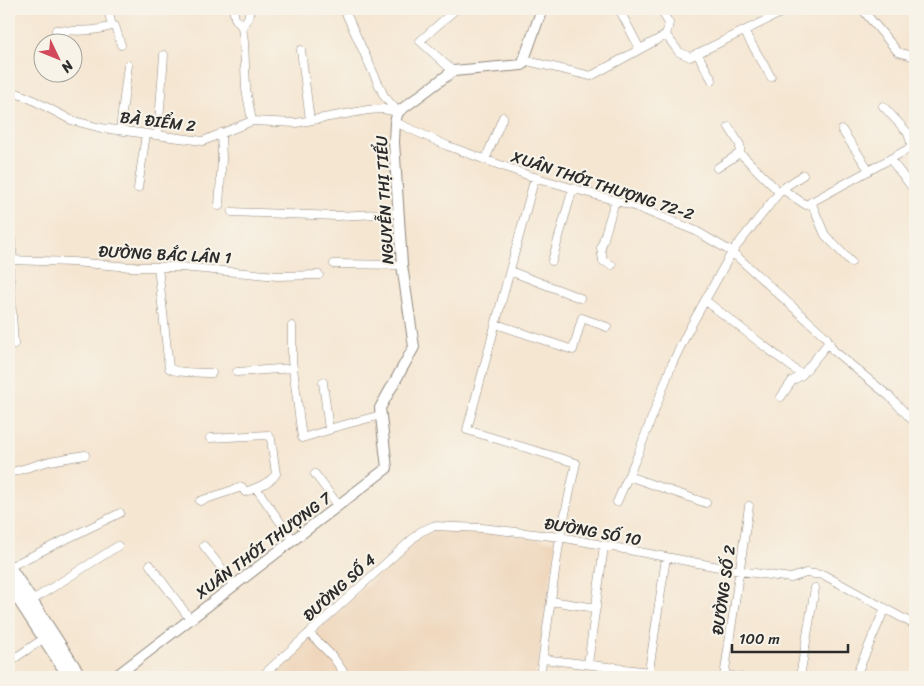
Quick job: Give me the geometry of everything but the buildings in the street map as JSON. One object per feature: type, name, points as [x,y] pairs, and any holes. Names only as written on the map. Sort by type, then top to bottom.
[{"type":"main road","points":[[9,566],[81,677]]},
{"type":"main road","points":[[11,593],[69,677]]},
{"type":"street","points":[[108,9],[112,26],[115,26],[121,45]]},
{"type":"street","points":[[233,9],[235,18],[242,27],[246,89],[252,121]]},
{"type":"street","points":[[242,27],[248,18],[250,9]]},
{"type":"street","points":[[344,9],[384,96],[396,117]]},
{"type":"street","points":[[456,9],[420,41],[453,71],[522,65],[542,9]]},
{"type":"street","points":[[619,9],[640,49]]},
{"type":"street","points":[[523,60],[591,76],[666,35],[669,23],[660,9]]},
{"type":"street","points":[[666,35],[679,52],[690,57],[789,9]]},
{"type":"street","points":[[862,9],[898,52],[915,57]]},
{"type":"street","points":[[56,30],[83,32],[112,26]]},
{"type":"street","points":[[744,31],[771,77]]},
{"type":"street","points":[[301,50],[310,120]]},
{"type":"street","points":[[697,53],[712,80]]},
{"type":"street","points":[[158,135],[164,55]]},
{"type":"street","points":[[120,130],[128,65]]},
{"type":"street","name":"NGUYỄN THỊ TIỂU","points":[[381,415],[380,408],[414,347],[402,265],[394,142],[396,117],[453,71]]},
{"type":"street","name":"BÀ ĐIỂM 2","points":[[9,90],[71,120],[102,128],[203,141],[252,121],[296,123],[383,109],[396,117]]},
{"type":"street","points":[[728,128],[740,145],[740,153],[781,190],[806,205],[914,147],[908,133],[883,106]]},
{"type":"street","name":"XUÂN THỚI THƯỢNG 72-2","points":[[396,117],[448,146],[485,160],[615,201],[696,230],[732,252],[826,337],[833,350],[890,397],[915,424]]},
{"type":"street","points":[[485,160],[503,118]]},
{"type":"street","points":[[842,130],[869,170]]},
{"type":"street","points":[[138,188],[146,134]]},
{"type":"street","points":[[219,206],[222,159],[221,134]]},
{"type":"street","points":[[717,168],[740,153]]},
{"type":"street","points":[[890,159],[911,186]]},
{"type":"street","points":[[617,502],[638,454],[672,364],[732,252],[781,190],[803,175]]},
{"type":"street","points":[[536,177],[467,430],[576,463],[560,537],[540,677]]},
{"type":"street","points":[[552,262],[572,188]]},
{"type":"street","points":[[612,265],[603,261],[601,248],[615,201]]},
{"type":"street","points":[[811,202],[825,235],[851,262]]},
{"type":"street","points":[[232,212],[337,216],[399,213]]},
{"type":"street","points":[[9,223],[14,344]]},
{"type":"street","name":"ĐƯỜNG BẮC LÂN 1","points":[[10,262],[73,262],[130,267],[181,266],[277,276],[319,275]]},
{"type":"street","points":[[334,264],[402,265]]},
{"type":"street","points":[[158,267],[170,370],[212,372]]},
{"type":"street","points":[[510,271],[580,298]]},
{"type":"street","points":[[706,301],[802,375]]},
{"type":"street","points":[[496,324],[573,350],[582,318],[607,327]]},
{"type":"street","points":[[292,326],[293,368],[302,438],[381,415]]},
{"type":"street","points":[[781,397],[792,381],[802,375],[829,342]]},
{"type":"street","points":[[237,372],[293,368]]},
{"type":"street","points":[[323,382],[329,430]]},
{"type":"street","name":"XUÂN THỚI THƯỢNG 7","points":[[115,677],[387,468],[381,415]]},
{"type":"street","points":[[200,501],[242,487],[245,492],[256,488],[276,475],[270,436],[247,435],[210,438]]},
{"type":"street","points":[[9,473],[50,461],[85,455]]},
{"type":"street","points":[[315,474],[338,506]]},
{"type":"street","points":[[628,476],[706,503]]},
{"type":"street","points":[[256,488],[294,540]]},
{"type":"street","name":"ĐƯỜNG SỐ 2","points":[[724,676],[748,506]]},
{"type":"street","points":[[9,566],[120,513]]},
{"type":"street","name":"ĐƯỜNG SỐ 10","points":[[441,525],[560,537],[666,558],[792,578],[806,573],[824,575],[915,625]]},
{"type":"street","name":"ĐƯỜNG SỐ 4","points":[[261,677],[420,532],[433,526],[441,525]]},
{"type":"street","points":[[31,601],[118,546]]},
{"type":"street","points":[[204,546],[235,585]]},
{"type":"street","points":[[588,664],[604,546]]},
{"type":"street","points":[[543,659],[614,667],[648,674],[666,558]]},
{"type":"street","points":[[150,565],[190,619]]},
{"type":"street","points":[[800,677],[815,588]]},
{"type":"street","points":[[551,601],[596,608]]},
{"type":"street","points":[[858,671],[885,608]]},
{"type":"street","points":[[309,633],[333,658],[347,677]]},
{"type":"street","points":[[9,662],[43,639]]},
{"type":"street","points":[[613,677],[614,667]]},
{"type":"street","points":[[724,676],[740,677]]},
{"type":"shaded area","points":[[439,528],[485,531],[556,542],[536,677],[268,677],[423,534]]}]
